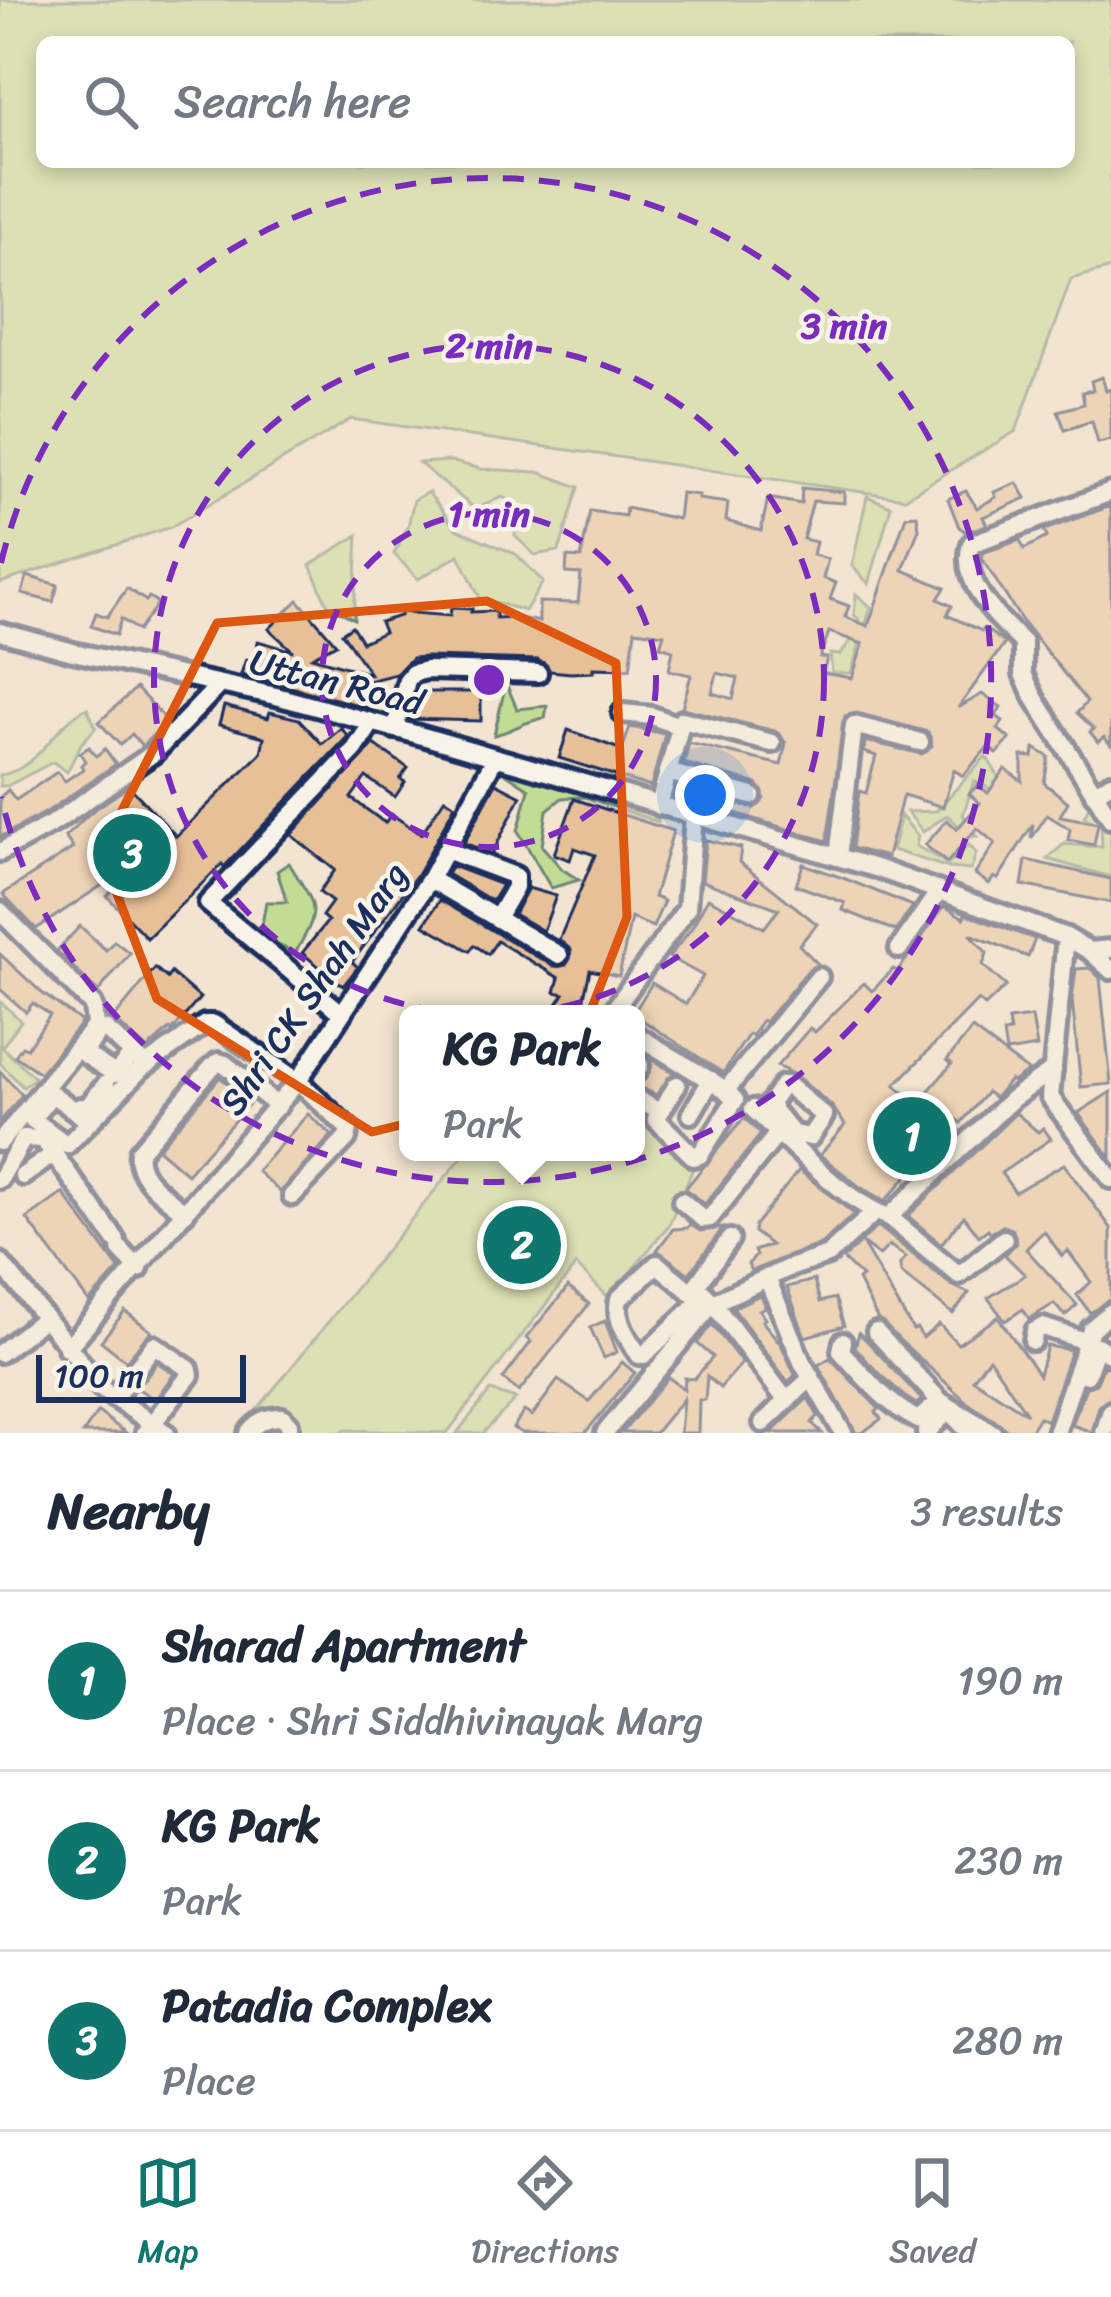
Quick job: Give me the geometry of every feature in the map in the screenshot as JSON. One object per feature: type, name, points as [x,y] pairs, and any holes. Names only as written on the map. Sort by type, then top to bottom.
[{"type":"street","points":[[1111,492],[970,544],[967,556],[986,606],[1023,643],[1023,674],[1111,819]]},
{"type":"street","name":"Uttan Road","points":[[0,632],[395,729],[838,857],[1066,938],[1111,970]]},
{"type":"street","points":[[395,729],[413,673],[538,673]]},
{"type":"street","points":[[0,852],[55,822],[154,753],[219,685]]},
{"type":"street","points":[[622,713],[652,716],[679,726]]},
{"type":"street","points":[[659,806],[682,720],[772,743]]},
{"type":"street","points":[[334,1007],[208,903],[355,749],[370,724]]},
{"type":"street","points":[[838,857],[854,725],[920,742]]},
{"type":"street","name":"Shri CK Shah Marg","points":[[67,1348],[298,1082],[430,879],[495,758]]},
{"type":"street","points":[[668,772],[752,796]]},
{"type":"street","points":[[1094,794],[1111,783]]},
{"type":"street","points":[[617,1005],[687,908],[694,816]]},
{"type":"street","points":[[446,850],[515,876],[514,887],[496,918]]},
{"type":"street","points":[[430,879],[559,955]]},
{"type":"street","points":[[899,949],[939,891]]},
{"type":"street","points":[[0,911],[93,1005],[95,1026],[0,1142]]},
{"type":"street","points":[[1066,938],[1050,1096],[1111,1178]]},
{"type":"street","points":[[1090,951],[1111,949]]},
{"type":"street","points":[[691,1114],[819,977]]},
{"type":"street","points":[[88,1121],[140,1059],[205,1024],[214,1024],[298,1082],[349,1130],[292,1196]]},
{"type":"street","points":[[645,1040],[735,1100],[700,1155],[694,1156],[656,1119],[677,1085]]},
{"type":"street","points":[[185,1213],[145,1177],[137,1165],[139,1152],[212,1066],[225,1064],[278,1106]]},
{"type":"street","points":[[707,1304],[657,1264],[619,1299],[617,1307],[626,1337],[644,1355],[707,1304],[828,1255],[1053,1070]]},
{"type":"street","points":[[753,1109],[959,1275],[1004,1239]]},
{"type":"street","points":[[682,1201],[704,1219],[710,1218],[787,1136]]},
{"type":"street","points":[[10,1182],[16,1146],[24,1138],[43,1139],[139,1269]]},
{"type":"street","points":[[10,1182],[55,1154]]},
{"type":"street","points":[[730,1239],[695,1282],[707,1304],[786,1400]]},
{"type":"street","points":[[0,1262],[67,1348],[114,1397],[154,1430],[190,1375],[154,1345],[114,1397]]},
{"type":"street","points":[[766,1278],[843,1433]]},
{"type":"street","points":[[604,1433],[707,1304]]},
{"type":"street","points":[[1064,1432],[1098,1347],[1091,1329],[1111,1312]]},
{"type":"street","points":[[0,1353],[45,1318]]},
{"type":"street","points":[[1033,1341],[1034,1331],[1043,1327],[1098,1347]]},
{"type":"street","points":[[876,1332],[940,1401],[992,1433]]},
{"type":"street","points":[[842,1342],[841,1351],[887,1403],[901,1406],[912,1419],[918,1420],[940,1401]]},
{"type":"street","points":[[760,1428],[812,1378]]},
{"type":"street","points":[[1105,1433],[1111,1411]]},
{"type":"street","points":[[926,1433],[946,1413],[970,1433]]},
{"type":"street","points":[[248,1433],[266,1418],[282,1418],[289,1424],[289,1433]]},
{"type":"highlighted area","points":[[487,601],[616,663],[627,917],[562,1085],[372,1132],[157,999],[101,852],[217,623]]},
{"type":"green space","points":[[0,0],[1111,0],[1111,268],[1071,279],[1016,431],[905,498],[351,419],[171,527],[0,583]]},
{"type":"green space","points":[[450,461],[481,469],[538,472],[579,487],[559,551],[535,555],[515,536],[518,505],[502,497],[475,509],[419,463]]},
{"type":"green space","points":[[428,492],[456,529],[516,554],[543,582],[525,611],[480,598],[459,555],[418,579],[394,554],[414,500]]},
{"type":"green space","points":[[867,496],[891,506],[869,584],[852,566]]},
{"type":"green space","points":[[358,535],[354,619],[327,604],[310,565]]},
{"type":"green space","points":[[856,594],[871,607],[851,673],[832,673],[830,654],[840,655],[855,635],[859,619],[854,615]]},
{"type":"green space","points":[[506,683],[517,709],[547,706],[545,718],[494,735]]},
{"type":"green space","points":[[87,708],[96,727],[67,772],[53,762],[0,786],[0,775],[26,764]]},
{"type":"green space","points":[[986,756],[997,774],[999,793],[974,781],[963,815],[977,836],[971,837],[947,815],[923,832],[907,812],[936,811]]},
{"type":"green space","points":[[492,764],[657,810],[658,822],[585,797],[562,798],[547,810],[542,846],[579,880],[551,888],[518,831],[529,789]]},
{"type":"green space","points":[[1090,804],[1111,831],[1111,877],[1047,859],[1064,844],[1102,847],[1101,825],[1084,817]]},
{"type":"green space","points":[[901,816],[918,836],[916,846],[948,864],[969,845],[976,853],[971,870],[892,850]]},
{"type":"green space","points":[[289,863],[313,907],[310,925],[295,953],[260,936],[266,902],[287,902],[277,871]]},
{"type":"green space","points":[[0,1001],[21,1021],[2,1047],[35,1078],[23,1087],[0,1063]]},
{"type":"green space","points":[[645,1125],[694,1166],[669,1225],[609,1298],[576,1265],[447,1433],[238,1433],[459,1161],[645,1161]]},
{"type":"green space","points":[[490,1391],[516,1399],[483,1433],[457,1433]]},
{"type":"building","points":[[1102,377],[1106,391],[1111,389],[1111,440],[1098,443],[1092,421],[1065,430],[1058,411],[1084,404],[1082,392],[1093,390],[1091,381]]},
{"type":"building","points":[[1017,483],[1026,498],[983,517],[987,525],[966,532],[959,527],[948,499],[966,491],[977,508],[996,497],[994,492]]},
{"type":"building","points":[[802,488],[844,492],[844,503],[813,501],[803,539],[816,542],[813,555],[828,559],[823,578],[836,583],[830,599],[849,606],[845,617],[868,626],[906,516],[917,515],[919,529],[903,570],[945,588],[938,599],[952,606],[947,615],[984,628],[1005,643],[958,708],[982,694],[1001,707],[996,716],[1003,721],[998,729],[1010,739],[997,754],[988,747],[963,776],[954,770],[943,807],[903,795],[887,857],[852,848],[859,791],[866,793],[876,756],[864,752],[865,741],[922,754],[932,746],[928,732],[857,713],[845,716],[827,841],[686,798],[688,791],[754,808],[764,798],[757,784],[684,763],[689,743],[781,765],[786,743],[775,731],[682,708],[691,675],[669,670],[673,650],[660,646],[664,634],[635,630],[630,669],[571,673],[550,671],[538,660],[412,658],[396,674],[340,688],[376,697],[373,709],[241,674],[246,659],[252,661],[258,641],[293,651],[269,629],[298,600],[336,644],[312,657],[370,674],[342,633],[352,626],[362,642],[384,632],[380,622],[400,612],[450,616],[451,608],[472,609],[496,611],[496,618],[539,622],[539,602],[578,603],[581,574],[566,573],[567,557],[581,558],[590,511],[625,516],[626,508],[678,519],[681,493],[699,495],[698,499],[728,503],[726,521],[761,531],[768,498],[801,504]],"holes":[[[829,632],[863,644],[852,678],[823,673],[827,658],[820,657]],[[717,673],[738,678],[733,699],[712,693]]]},
{"type":"building","points":[[1111,506],[1111,745],[1104,737],[1098,742],[1090,732],[1094,729],[1077,713],[1087,702],[1022,621],[982,553],[1020,540],[1024,549],[1047,537],[1044,530]]},
{"type":"building","points":[[27,576],[58,585],[53,602],[22,594]]},
{"type":"building","points":[[127,588],[158,603],[138,631],[121,619],[116,635],[91,626],[96,613],[107,617]]},
{"type":"building","points":[[136,688],[167,721],[142,746],[132,734],[120,745],[99,722]]},
{"type":"building","points":[[417,692],[481,692],[481,721],[410,719]]},
{"type":"building","points":[[224,706],[268,718],[270,712],[299,719],[322,744],[341,728],[348,736],[224,867],[222,864],[147,938],[107,896],[131,871],[128,868],[36,929],[3,894],[73,848],[65,837],[91,812],[129,786],[176,836],[261,753],[264,737],[219,725]]},
{"type":"building","points":[[630,727],[665,734],[651,787],[559,758],[568,730],[622,750]]},
{"type":"building","points":[[374,744],[408,768],[400,779],[405,782],[395,797],[366,777],[351,798],[385,823],[391,814],[421,834],[445,798],[455,805],[419,872],[352,962],[358,967],[343,986],[302,953],[328,921],[322,916],[332,902],[319,892],[335,870],[291,835]]},
{"type":"building","points":[[89,747],[96,756],[105,749],[116,764],[0,837],[0,797],[8,790],[16,800],[57,772],[65,781],[83,769],[80,753]]},
{"type":"building","points":[[1034,748],[1049,757],[1044,783],[1068,802],[1060,816],[1098,823],[1094,845],[1068,840],[1070,829],[1047,815],[1031,839],[1033,824],[998,879],[994,877],[989,884],[975,874],[995,843],[977,828],[947,863],[925,845],[947,820],[957,829],[980,803],[969,794],[978,785],[988,793],[1005,769],[1022,781],[1022,756],[1033,757]]},
{"type":"building","points":[[496,783],[521,796],[492,854],[464,843]]},
{"type":"building","points":[[574,799],[673,831],[654,897],[664,901],[653,927],[631,918],[619,976],[590,970],[579,1005],[556,1005],[564,994],[555,992],[559,978],[497,941],[488,954],[474,945],[470,951],[424,925],[440,900],[553,966],[566,965],[571,950],[559,940],[595,855],[574,848],[570,860],[554,854]]},
{"type":"building","points":[[706,840],[741,848],[739,862],[817,924],[799,945],[818,964],[749,1034],[723,1073],[645,1022],[645,1005],[639,1005],[652,983],[686,1004],[703,976],[669,957],[708,898],[764,928],[779,909],[702,881]]},
{"type":"building","points":[[1026,860],[1111,879],[1111,903],[1022,885]]},
{"type":"building","points":[[803,864],[913,906],[896,931],[843,910],[845,903],[796,885]]},
{"type":"building","points":[[452,866],[502,885],[492,901],[447,874]]},
{"type":"building","points":[[528,888],[556,896],[543,931],[514,914]]},
{"type":"building","points":[[944,906],[964,918],[965,914],[1035,939],[1028,957],[970,934],[987,953],[983,965],[1006,986],[985,1006],[978,1000],[895,1085],[917,1104],[952,1064],[947,1060],[972,1029],[1028,1071],[1010,1080],[995,1098],[987,1092],[885,1201],[820,1155],[845,1125],[832,1106],[777,1066],[810,1028],[815,1032],[864,983],[872,991],[893,969],[898,971]]},
{"type":"building","points":[[80,926],[106,950],[114,941],[130,953],[98,992],[57,951]]},
{"type":"building","points":[[0,954],[82,1022],[40,1073],[15,1056],[22,1046],[27,1048],[50,1015],[33,1003],[26,1012],[0,989]]},
{"type":"building","points":[[155,968],[167,978],[171,973],[200,998],[172,1031],[147,1049],[113,1019]]},
{"type":"building","points":[[1090,968],[1100,978],[1111,1084],[1081,1087],[1072,1000],[1076,969]]},
{"type":"building","points":[[1032,1017],[1037,1047],[1006,1052],[1003,1033],[1010,1032],[1008,1020]]},
{"type":"building","points":[[651,1059],[674,1073],[656,1095],[645,1090]]},
{"type":"building","points":[[0,1071],[22,1095],[0,1122]]},
{"type":"building","points":[[220,1077],[251,1102],[187,1174],[158,1149]]},
{"type":"building","points":[[1111,1092],[1111,1158],[1078,1113]]},
{"type":"building","points":[[1016,1113],[1038,1132],[1043,1128],[1051,1139],[1001,1173],[1015,1192],[1064,1164],[1111,1228],[1111,1299],[1090,1313],[1077,1295],[1091,1282],[1068,1251],[1062,1256],[1044,1231],[1026,1249],[1077,1305],[1065,1316],[1054,1304],[1029,1319],[1023,1309],[1005,1321],[988,1298],[1025,1275],[1005,1255],[1016,1243],[1013,1230],[1003,1226],[979,1236],[964,1216],[941,1244],[908,1216]]},
{"type":"building","points":[[308,1114],[332,1135],[280,1192],[257,1171]]},
{"type":"building","points":[[744,1118],[761,1134],[705,1204],[685,1189]]},
{"type":"building","points":[[799,1170],[854,1214],[821,1244],[751,1271],[748,1264],[756,1256],[754,1251],[771,1245],[754,1232],[755,1225]]},
{"type":"building","points":[[63,1193],[119,1269],[89,1302],[27,1219]]},
{"type":"building","points":[[690,1224],[700,1231],[723,1228],[689,1274],[657,1250],[673,1229]]},
{"type":"building","points":[[878,1226],[951,1285],[969,1293],[953,1314],[901,1273],[900,1264],[906,1257],[889,1245],[879,1256],[862,1243],[913,1330],[923,1338],[939,1324],[958,1344],[998,1317],[1039,1375],[1047,1346],[1071,1350],[1047,1421],[1039,1417],[1029,1433],[1011,1433],[968,1403],[878,1320],[858,1280],[862,1277],[843,1259]],"holes":[[[989,1358],[1027,1414],[973,1379]]]},
{"type":"building","points":[[814,1280],[820,1302],[835,1298],[844,1326],[805,1337],[787,1287]]},
{"type":"building","points":[[568,1287],[589,1304],[519,1392],[503,1379],[531,1342],[526,1338]]},
{"type":"building","points":[[760,1295],[765,1307],[759,1310],[762,1321],[781,1344],[795,1375],[788,1382],[733,1308]]},
{"type":"building","points":[[125,1311],[151,1331],[126,1361],[101,1341]]},
{"type":"building","points":[[605,1321],[617,1352],[604,1358],[590,1327]]},
{"type":"building","points":[[712,1324],[742,1363],[720,1388],[707,1376],[705,1400],[699,1400],[698,1433],[680,1433],[683,1399],[655,1433],[622,1433],[668,1377],[684,1389],[685,1378],[694,1379],[713,1357],[697,1343]]},
{"type":"building","points":[[859,1333],[922,1400],[916,1404],[904,1396],[869,1363],[855,1347]]},
{"type":"building","points":[[830,1358],[879,1409],[881,1419],[862,1433],[856,1433],[818,1365]]},
{"type":"building","points":[[157,1362],[174,1374],[155,1400],[137,1388]]},
{"type":"building","points":[[622,1362],[635,1373],[585,1433],[522,1433],[513,1428],[524,1411],[532,1416],[558,1380],[589,1401]]},
{"type":"building","points":[[1104,1366],[1111,1368],[1111,1399],[1099,1406],[1092,1432],[1072,1425],[1086,1387],[1096,1384]]},
{"type":"building","points":[[808,1398],[818,1416],[812,1423],[822,1433],[771,1433]]},
{"type":"building","points":[[98,1412],[126,1433],[83,1433]]},
{"type":"place","name":"Patadia Complex","points":[[132,853]]},
{"type":"place","name":"Sharad Apartment","points":[[912,1136]]},
{"type":"place","name":"KG Park","points":[[522,1245]]}]
